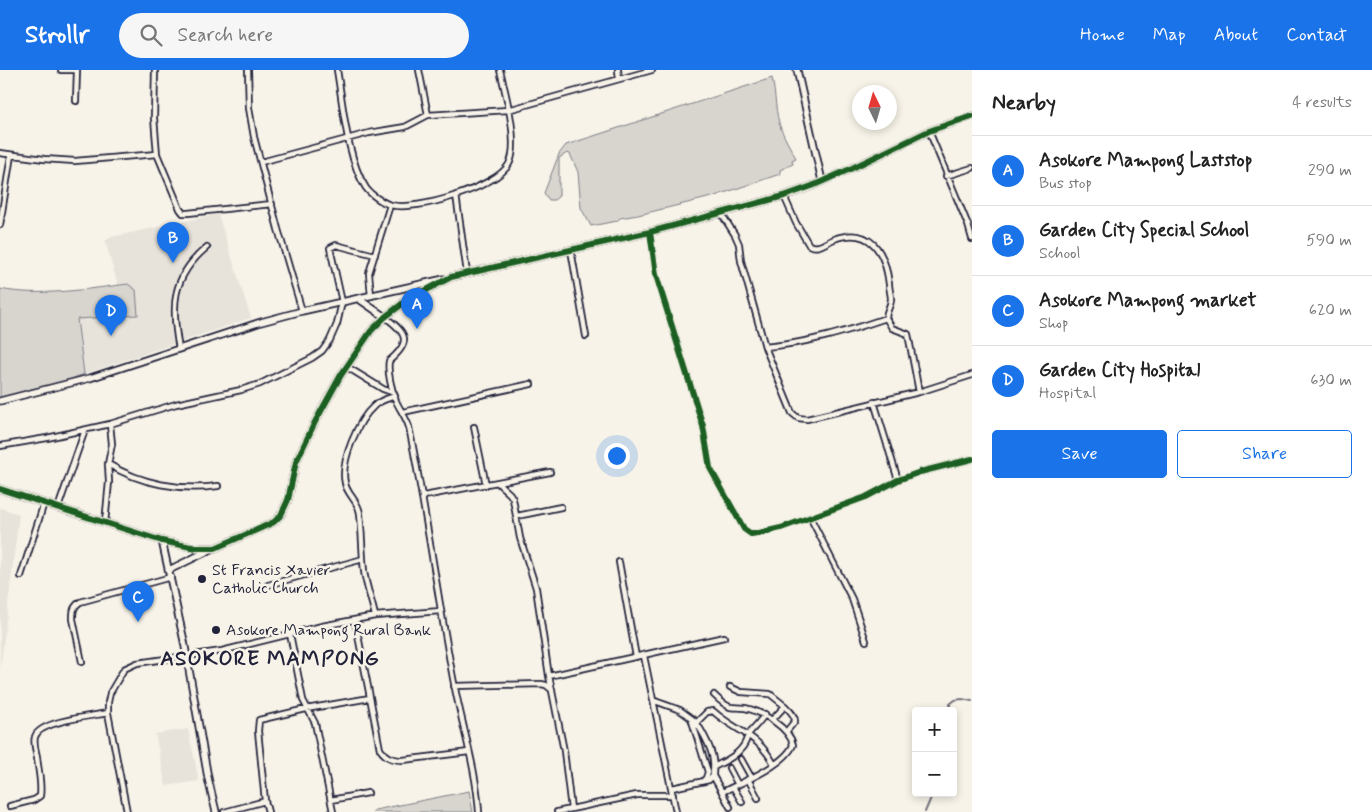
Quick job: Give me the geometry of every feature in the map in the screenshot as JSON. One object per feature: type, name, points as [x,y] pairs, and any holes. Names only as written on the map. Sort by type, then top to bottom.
[{"type":"street","points":[[61,70],[77,70],[76,101]]},
{"type":"street","points":[[155,70],[154,118],[157,154],[183,213],[272,204]]},
{"type":"street","points":[[248,70],[250,120],[302,311]]},
{"type":"street","points":[[337,70],[349,138],[358,174],[367,190],[390,205],[405,207],[456,196],[501,174],[509,164],[513,153],[508,110],[500,70]]},
{"type":"street","points":[[420,70],[428,115]]},
{"type":"street","points":[[618,70],[619,79]]},
{"type":"street","points":[[261,162],[349,138],[405,127],[428,115],[508,110],[652,70]]},
{"type":"street","points":[[797,70],[822,181]]},
{"type":"street","points":[[0,400],[90,378],[261,322],[302,311],[650,232],[784,196],[822,181],[929,131],[972,116]]},
{"type":"street","points":[[929,131],[972,239]]},
{"type":"street","points":[[0,153],[75,161],[157,154]]},
{"type":"street","points":[[0,225],[11,155]]},
{"type":"street","points":[[946,176],[972,168]]},
{"type":"street","points":[[456,196],[467,273]]},
{"type":"street","points":[[784,196],[796,223],[812,247],[817,247],[846,235],[856,235],[870,241],[878,248],[887,271],[891,300],[886,318],[892,328],[908,334],[920,392]]},
{"type":"street","points":[[371,296],[369,273],[390,205]]},
{"type":"street","points":[[721,213],[739,244],[741,260],[765,348],[792,413],[798,418],[807,419],[920,392],[972,375]]},
{"type":"street","points":[[650,232],[656,275],[703,426],[710,468],[744,529],[751,534],[760,534],[781,528],[866,497],[898,480],[920,472],[972,459]]},
{"type":"street","points":[[0,446],[85,430],[176,404],[241,390],[260,384],[312,358],[322,351],[330,340],[342,302],[330,248],[336,245],[374,255]]},
{"type":"street","points":[[179,349],[174,321],[177,290],[182,275],[189,264],[207,247]]},
{"type":"street","points":[[571,250],[586,336]]},
{"type":"street","points":[[169,570],[274,522],[281,515],[288,500],[296,462],[314,422],[371,331],[385,317],[406,301],[451,277]]},
{"type":"street","points":[[359,299],[398,327],[403,334],[403,347],[399,354],[388,364],[394,394],[409,426],[424,496],[441,612],[479,812]]},
{"type":"street","points":[[765,348],[825,338],[886,318]]},
{"type":"street","points":[[347,367],[394,394]]},
{"type":"street","points":[[403,412],[531,384]]},
{"type":"street","points":[[375,616],[363,559],[360,512],[356,502],[348,493],[344,480],[348,453],[354,437],[372,407],[394,394]]},
{"type":"street","points":[[874,402],[898,480]]},
{"type":"street","points":[[106,523],[109,482],[108,464],[112,444],[110,424]]},
{"type":"street","points":[[474,427],[486,485]]},
{"type":"street","points":[[58,508],[85,430]]},
{"type":"street","points":[[108,464],[118,470],[169,487],[203,488],[218,486]]},
{"type":"street","points":[[424,496],[550,472]]},
{"type":"street","points":[[498,483],[513,499],[520,538],[536,588],[572,809]]},
{"type":"street","points":[[0,489],[162,541],[196,548],[215,548]]},
{"type":"street","points":[[21,576],[44,503]]},
{"type":"street","points":[[517,516],[561,507]]},
{"type":"street","points":[[810,517],[852,599],[866,641]]},
{"type":"street","points":[[162,541],[187,655],[208,778],[216,812]]},
{"type":"street","points":[[268,585],[363,559]]},
{"type":"street","points":[[618,562],[636,657]]},
{"type":"street","points":[[82,662],[73,619],[74,606],[80,602],[171,577]]},
{"type":"street","points":[[127,812],[108,714],[110,693],[124,669],[137,664],[222,651],[375,616],[441,612]]},
{"type":"street","points":[[355,620],[380,749],[384,755],[389,758],[403,760],[469,752]]},
{"type":"street","points":[[290,634],[303,700],[306,709],[313,717],[315,723],[333,812]]},
{"type":"street","points":[[549,676],[724,637]]},
{"type":"street","points":[[644,656],[676,812]]},
{"type":"street","points":[[454,686],[540,684],[546,685],[552,690]]},
{"type":"street","points":[[730,687],[741,692],[770,694],[794,716],[795,721],[786,732]]},
{"type":"street","points":[[714,695],[717,706],[729,724],[748,734],[766,750],[774,764]]},
{"type":"street","points":[[268,812],[265,801],[258,731],[259,720],[306,709],[370,698]]},
{"type":"street","points":[[654,701],[680,710],[697,722],[708,772],[703,781]]},
{"type":"street","points":[[697,722],[707,712],[717,706],[745,708],[765,714],[786,732],[793,742],[792,748],[774,764],[722,792]]},
{"type":"street","points":[[772,720],[784,706]]},
{"type":"street","points":[[10,806],[34,800],[40,796],[41,788],[35,736],[40,729],[49,725],[108,714]]},
{"type":"street","points":[[714,767],[728,759],[745,744],[748,734],[760,723],[765,714]]},
{"type":"street","points":[[691,718],[713,756],[713,776],[730,807]]},
{"type":"street","points":[[741,759],[758,798]]},
{"type":"street","points":[[729,768],[742,802]]},
{"type":"street","points":[[672,788],[709,780],[713,776]]},
{"type":"street","points":[[331,800],[368,793]]},
{"type":"street","points":[[557,812],[637,795],[673,796]]},
{"type":"street","points":[[224,812],[265,801]]},
{"type":"shaded area","points":[[772,78],[779,123],[796,158],[792,160],[793,164],[780,170],[780,174],[712,197],[591,226],[581,208],[578,172],[570,154],[567,153],[559,158],[559,196],[554,200],[549,200],[544,193],[559,154],[566,145]]},
{"type":"shaded area","points":[[218,214],[251,318],[84,374],[77,319],[138,315],[128,284],[118,285],[105,241],[111,237]]},
{"type":"shaded area","points":[[128,284],[136,290],[138,315],[77,319],[84,374],[67,381],[0,398],[0,289],[47,292]]},
{"type":"shaded area","points":[[0,508],[19,514],[0,671]]},
{"type":"shaded area","points":[[188,729],[199,781],[166,786],[155,734]]},
{"type":"shaded area","points":[[469,791],[473,812],[372,812],[375,810]]},
{"type":"waterway","points":[[950,707],[950,704],[955,700],[972,701]]},
{"type":"waterway","points":[[925,812],[931,797]]},
{"type":"cycle path","points":[[0,489],[162,541],[196,548],[215,548],[274,522],[281,515],[288,500],[296,462],[315,422],[341,375],[371,331],[385,317],[406,301],[451,277],[650,232],[784,196],[848,170],[929,131],[972,116]]},
{"type":"cycle path","points":[[650,232],[656,275],[703,426],[710,468],[744,529],[751,534],[781,528],[866,497],[898,480],[920,472],[972,459]]},
{"type":"place","name":"Garden City Special School","points":[[173,263]]},
{"type":"place","name":"Asokore Mampong Laststop","points":[[417,329]]},
{"type":"place","name":"Garden City Hospital","points":[[111,336]]},
{"type":"place","name":"St Francis Xavier Catholic Church","points":[[202,579]]},
{"type":"place","name":"Asokore Mampong market","points":[[138,622]]},
{"type":"place","name":"Asokore Mampong Rural Bank","points":[[216,630]]},
{"type":"district","name":"ASOKORE MAMPONG","points":[[270,659]]}]
